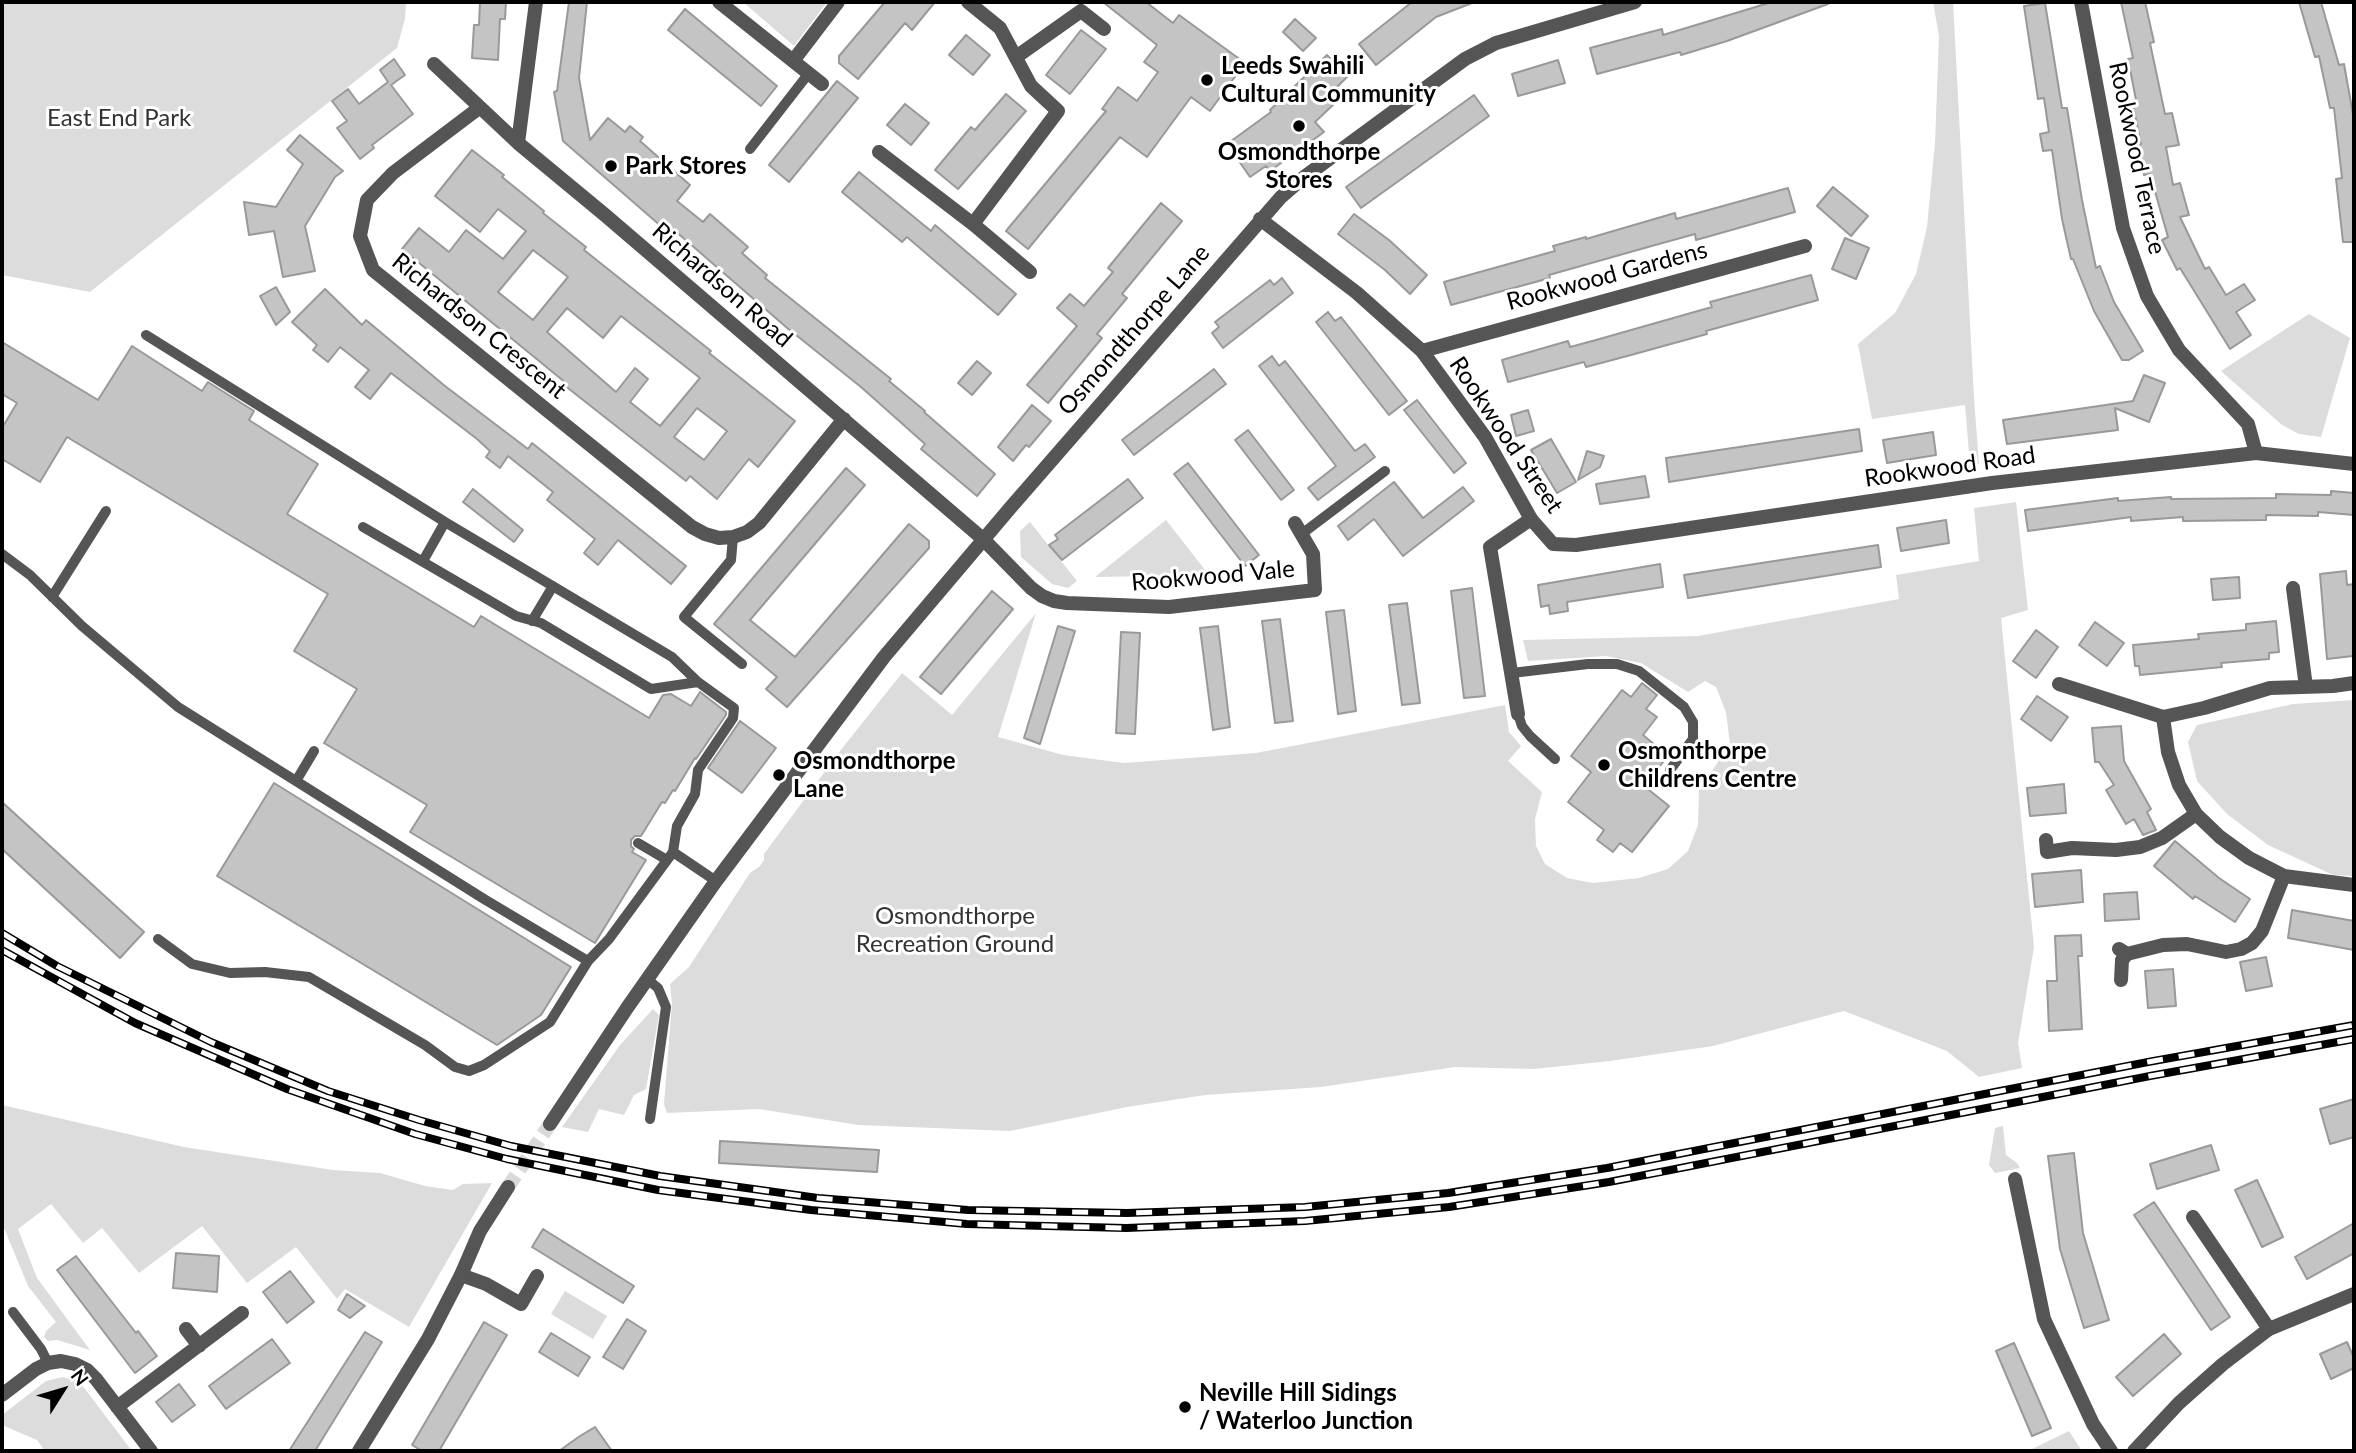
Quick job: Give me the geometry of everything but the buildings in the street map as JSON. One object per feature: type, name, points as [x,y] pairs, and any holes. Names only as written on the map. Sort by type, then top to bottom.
[{"type":"street","points":[[518,143],[536,2]]},
{"type":"street","points":[[719,2],[822,84]]},
{"type":"street","points":[[793,61],[838,2]]},
{"type":"street","points":[[968,2],[1000,28],[1031,86],[1058,111],[973,224]]},
{"type":"street","name":"Osmondthorpe Lane","points":[[550,1124],[716,881],[884,657],[1260,219],[1303,178],[1465,59],[1496,43],[1635,2]]},
{"type":"street","name":"Rookwood Terrace","points":[[2081,2],[2123,228],[2147,296],[2179,350],[2248,424],[2256,453]]},
{"type":"street","points":[[1016,57],[1081,10],[1104,29]]},
{"type":"street","name":"Richardson Road","points":[[434,64],[518,143],[983,539]]},
{"type":"street","name":"Richardson Crescent","points":[[479,108],[393,173],[367,200],[360,236],[373,270],[692,527],[712,536],[733,537]]},
{"type":"street","points":[[879,152],[973,224],[1030,272]]},
{"type":"street","name":"Rookwood Street","points":[[1260,219],[1357,293],[1422,351],[1485,436],[1531,519],[1553,544]]},
{"type":"street","name":"Rookwood Gardens","points":[[1422,351],[1805,246]]},
{"type":"street","points":[[733,537],[759,523],[844,419]]},
{"type":"street","name":"Rookwood Road","points":[[1553,544],[1576,545],[1992,483],[2256,453],[2354,464]]},
{"type":"street","points":[[1518,714],[1490,547],[1531,519]]},
{"type":"street","name":"Rookwood Vale","points":[[983,539],[1031,588],[1047,599],[1107,606],[1169,607],[1315,590],[1313,554],[1299,528]]},
{"type":"street","points":[[2293,588],[2306,687]]},
{"type":"street","points":[[2059,684],[2163,717],[2270,688],[2354,683]]},
{"type":"street","points":[[2163,717],[2168,752],[2179,785],[2196,814],[2220,836],[2249,858],[2284,876],[2354,885]]},
{"type":"street","points":[[2046,840],[2046,852],[2072,848],[2116,850],[2140,847],[2162,838],[2196,814]]},
{"type":"street","points":[[2120,980],[2123,952],[2187,944],[2226,952],[2252,943],[2262,931],[2284,876]]},
{"type":"street","points":[[2015,1179],[2044,1319],[2093,1424],[2111,1451]]},
{"type":"street","points":[[359,1451],[428,1339],[481,1231],[508,1187]]},
{"type":"street","points":[[2193,1217],[2269,1329]]},
{"type":"street","points":[[461,1275],[486,1284],[521,1304],[537,1276]]},
{"type":"street","points":[[2134,1451],[2179,1403],[2223,1364],[2269,1329],[2354,1294]]},
{"type":"street","points":[[117,1407],[242,1313]]},
{"type":"street","points":[[186,1329],[198,1346]]},
{"type":"street","points":[[2,1395],[36,1369],[55,1362],[75,1364],[87,1370],[151,1451]]},
{"type":"lane","points":[[750,149],[809,74]]},
{"type":"lane","points":[[146,335],[445,522],[671,657],[698,682],[734,708],[733,718],[698,770],[695,794],[677,826],[670,856],[609,939],[588,961],[550,1022],[484,1065],[470,1071],[455,1067],[425,1045],[309,977],[265,972],[230,973],[192,964],[158,939]]},
{"type":"lane","points":[[1299,528],[1385,471]]},
{"type":"lane","points":[[52,597],[106,511]]},
{"type":"lane","points":[[423,561],[445,522]]},
{"type":"lane","points":[[363,527],[516,616],[541,623],[651,689],[698,682]]},
{"type":"lane","points":[[733,537],[731,560],[684,617],[742,664]]},
{"type":"lane","points":[[2,554],[30,575],[82,626],[178,707],[588,961]]},
{"type":"lane","points":[[532,621],[553,586]]},
{"type":"lane","points":[[1512,673],[1598,664],[1617,664],[1639,671],[1684,707],[1693,722],[1693,739],[1670,770]]},
{"type":"lane","points":[[1518,714],[1522,726],[1530,736],[1555,759]]},
{"type":"lane","points":[[296,781],[314,751]]},
{"type":"lane","points":[[638,843],[670,856],[716,881]]},
{"type":"lane","points":[[647,979],[658,988],[666,1007],[650,1119]]},
{"type":"lane","points":[[13,1312],[41,1349],[55,1362]]},
{"type":"green space","name":"East End Park","points":[[2,2],[406,2],[405,19],[397,48],[90,292],[2,275]]},
{"type":"green space","points":[[743,2],[827,2],[794,46]]},
{"type":"green space","points":[[1933,2],[1953,2],[1979,464],[1970,465],[1965,405],[1872,419],[1858,344],[1895,313],[1916,274],[1927,227],[1935,143],[1939,36]]},
{"type":"green space","points":[[2309,314],[2350,338],[2321,437],[2299,434],[2282,425],[2221,371]]},
{"type":"green space","name":"Osmondthorpe Recreation Ground","points":[[2016,502],[2028,610],[2001,618],[2034,947],[2018,1043],[2022,1068],[1979,1077],[1947,1051],[1844,1011],[1713,1046],[1610,1061],[1534,1069],[1455,1067],[1321,1087],[1205,1095],[1127,1107],[1010,1131],[858,1125],[759,1109],[667,1113],[664,1104],[672,1003],[670,984],[689,967],[750,873],[760,866],[764,854],[902,673],[952,715],[1036,613],[998,737],[1063,755],[1124,763],[1256,753],[1505,705],[1509,732],[1521,746],[1508,761],[1542,792],[1535,819],[1536,846],[1545,864],[1567,878],[1593,883],[1639,878],[1668,869],[1688,851],[1698,825],[1699,790],[1730,744],[1726,712],[1716,687],[1705,681],[1688,692],[1641,663],[1606,656],[1528,661],[1523,640],[1698,636],[1899,599],[1896,575],[1979,561],[1974,508]]},
{"type":"green space","points":[[1166,520],[1209,575],[1095,577]]},
{"type":"green space","points":[[1030,522],[1077,581],[1068,588],[1052,584],[1021,557],[1020,531]]},
{"type":"green space","points":[[2354,700],[2354,876],[2333,875],[2268,845],[2227,814],[2197,781],[2188,742],[2197,725],[2293,704]]},
{"type":"green space","points":[[653,1009],[659,1015],[646,1089],[634,1095],[624,1115],[599,1109],[588,1132],[562,1127],[620,1045]]},
{"type":"green space","points":[[2,1105],[184,1147],[333,1170],[380,1173],[425,1186],[453,1190],[463,1184],[492,1183],[409,1327],[345,1289],[337,1299],[296,1247],[247,1283],[202,1226],[139,1273],[102,1228],[83,1243],[51,1204],[18,1229],[37,1278],[90,1350],[57,1340],[48,1341],[44,1337],[46,1331],[56,1322],[28,1286],[2,1223]]},
{"type":"green space","points":[[2003,1126],[2006,1155],[2020,1168],[1995,1173],[1989,1165],[1995,1128]]},
{"type":"green space","points":[[565,1291],[607,1316],[593,1339],[551,1314]]},
{"type":"green space","points":[[63,1377],[79,1382],[132,1451],[45,1451],[37,1440],[2,1425],[2,1415],[46,1381]]},
{"type":"green space","points":[[2069,1431],[2082,1451],[2028,1451]]},
{"type":"tunnel","points":[[508,1187],[550,1124]]},
{"type":"railway","points":[[2,933],[57,966],[211,1042],[328,1091],[419,1120],[511,1146],[660,1176],[818,1198],[968,1210],[1127,1213],[1305,1207],[1448,1193],[1607,1168],[2148,1062],[2354,1025]]},
{"type":"railway","points":[[2,950],[135,1023],[287,1089],[415,1134],[507,1159],[658,1190],[811,1210],[967,1224],[1126,1228],[1305,1221],[1449,1207],[1609,1182],[2150,1076],[2354,1039]]},
{"type":"place","name":"Leeds Swahili Cultural Community","points":[[1207,80]]},
{"type":"place","name":"Osmondthorpe Stores","points":[[1299,126]]},
{"type":"place","name":"Park Stores","points":[[611,166]]},
{"type":"place","name":"Osmonthorpe Childrens Centre","points":[[1604,765]]},
{"type":"place","name":"Osmondthorpe Lane","points":[[779,775]]},
{"type":"place","name":"Neville Hill Sidings / Waterloo Junction","points":[[1185,1407]]}]
